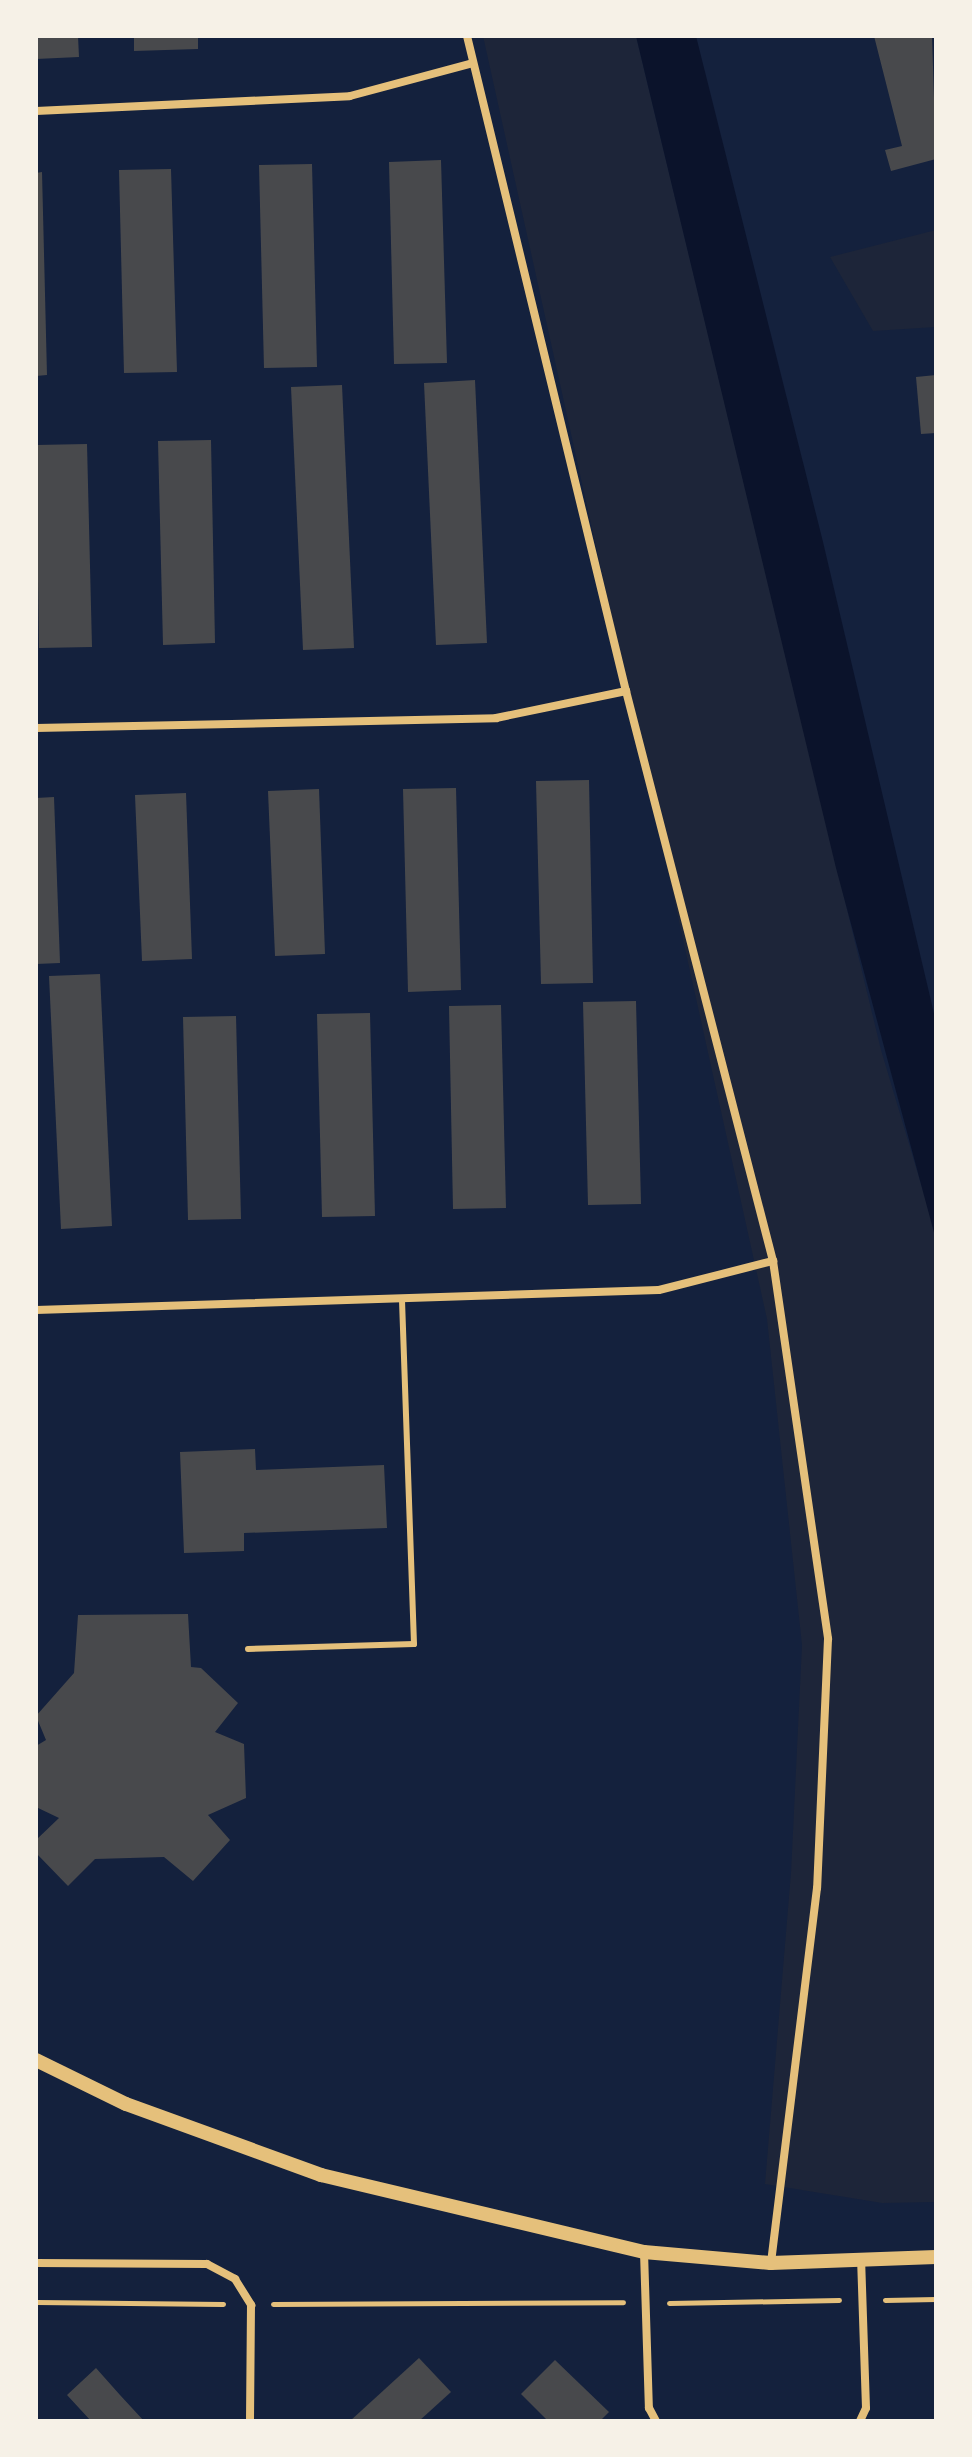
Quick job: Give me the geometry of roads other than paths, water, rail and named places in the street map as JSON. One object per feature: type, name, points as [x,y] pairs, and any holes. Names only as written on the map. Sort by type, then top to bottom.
[{"type":"street","points":[[467,36],[626,691],[773,1261],[828,1639],[817,1888],[771,2263]]},
{"type":"street","points":[[36,111],[350,96],[473,63]]},
{"type":"street","points":[[36,728],[496,718],[626,691]]},
{"type":"street","points":[[36,1310],[659,1290],[773,1261]]},
{"type":"street","points":[[36,2060],[126,2104],[321,2175],[644,2252],[771,2263],[936,2257]]},
{"type":"street","points":[[644,2252],[643,2303],[649,2408],[656,2421]]},
{"type":"street","points":[[860,2421],[866,2408],[861,2261]]},
{"type":"street","points":[[36,2263],[207,2264],[235,2279],[251,2305],[250,2421]]},
{"type":"lane","points":[[248,1649],[414,1644],[402,1299]]}]
